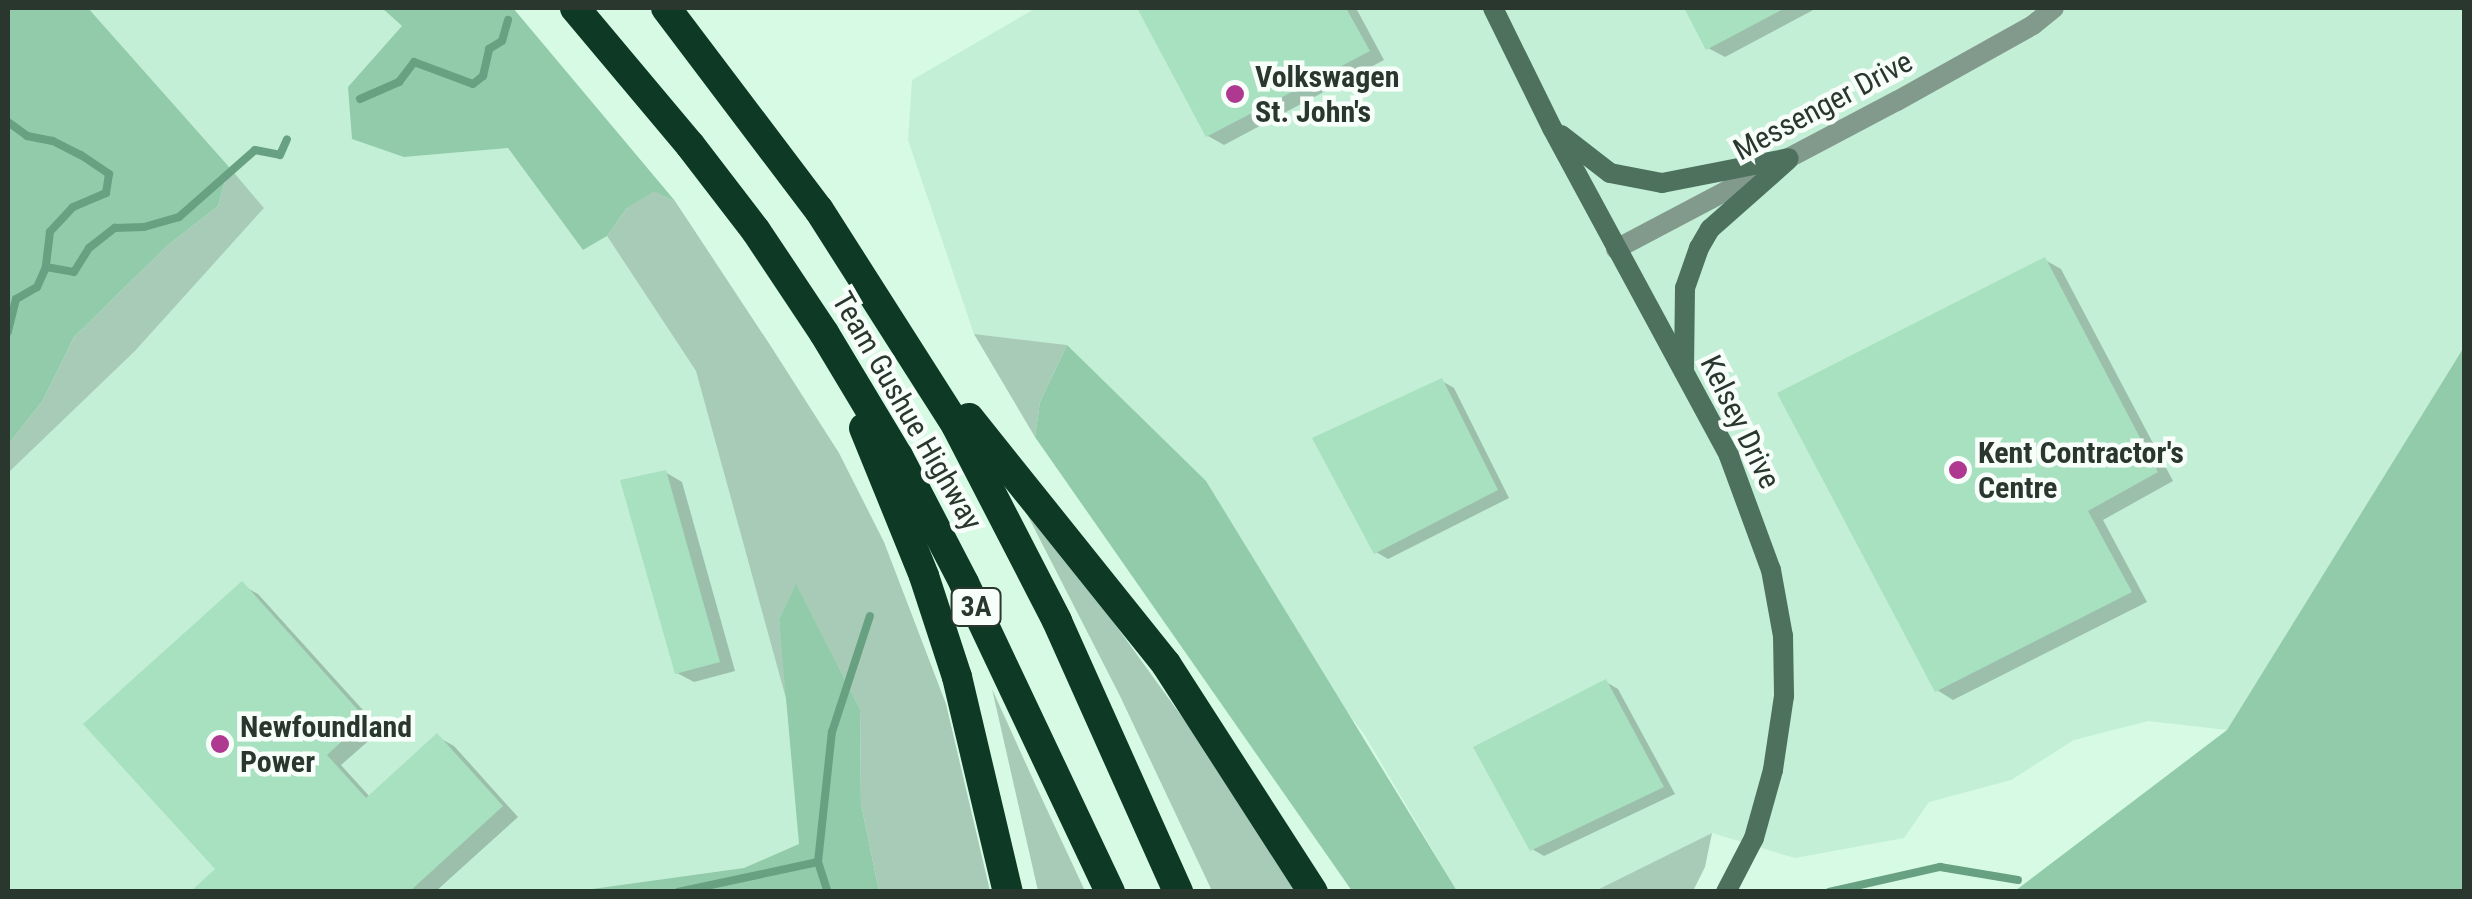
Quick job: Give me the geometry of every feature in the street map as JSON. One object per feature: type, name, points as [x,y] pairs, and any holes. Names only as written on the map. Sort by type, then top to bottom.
[{"type":"highway","name":"Team Gushue Highway","points":[[575,8],[701,159],[824,333],[898,456],[964,583],[1110,892]]},
{"type":"highway","name":"Team Gushue Highway","points":[[666,8],[819,210],[901,334],[1008,520],[1178,892]]},
{"type":"highway","points":[[824,333],[924,576],[957,677],[1008,892]]},
{"type":"highway","points":[[901,334],[1166,664],[1313,892]]},
{"type":"main road","name":"Kelsey Drive","points":[[1493,8],[1616,249],[1730,456],[1771,570],[1783,636],[1784,696],[1774,770],[1754,838],[1726,892]]},
{"type":"main road","points":[[1552,128],[1610,173],[1636,180],[1691,181],[1789,158]]},
{"type":"main road","points":[[1684,372],[1685,288],[1699,248],[1710,229],[1789,158]]},
{"type":"street","name":"Messenger Drive","points":[[1616,249],[2033,25],[2054,8]]},
{"type":"shaded area","points":[[8,8],[88,8],[229,167],[218,206],[167,246],[74,337],[43,400],[8,445]]},
{"type":"shaded area","points":[[88,8],[382,8],[402,26],[404,157],[508,148],[583,250],[607,236],[696,371],[725,464],[790,713],[799,844],[796,891],[8,892],[8,473],[135,351],[264,208]]},
{"type":"shaded area","points":[[382,8],[513,8],[675,201],[654,191],[626,209],[607,236],[583,250],[508,148],[404,157],[352,139],[348,87],[402,26]]},
{"type":"shaded area","points":[[1036,8],[2464,8],[2464,347],[2227,730],[2148,721],[2074,740],[2011,780],[1929,802],[1904,838],[1795,858],[1712,833],[1595,891],[1457,891],[1364,734],[1067,345],[974,334],[908,140],[912,80]]},
{"type":"shaded area","points":[[229,167],[264,208],[135,351],[8,473],[8,445],[43,400],[74,337],[167,246],[218,206]]},
{"type":"shaded area","points":[[654,190],[675,201],[772,348],[839,453],[884,542],[946,704],[990,891],[879,891],[861,804],[860,709],[796,585],[779,619],[790,713],[696,371],[607,236],[626,209]]},
{"type":"shaded area","points":[[974,334],[1067,345],[1040,402],[1035,437]]},
{"type":"shaded area","points":[[1067,345],[1206,481],[1457,891],[1352,891],[1035,437],[1040,402]]},
{"type":"shaded area","points":[[2464,347],[2464,891],[2015,891],[2227,730]]},
{"type":"shaded area","points":[[1007,475],[1303,891],[1212,891],[1120,696]]},
{"type":"shaded area","points":[[796,584],[860,709],[861,804],[879,891],[578,891],[744,868],[799,844],[779,619]]},
{"type":"shaded area","points":[[992,689],[1036,786],[1085,891],[1038,891]]},
{"type":"shaded area","points":[[1712,833],[1705,867],[1693,891],[1595,891]]},
{"type":"building","name":"Volkswagen St. John's","points":[[1137,8],[1346,8],[1370,51],[1206,137]]},
{"type":"building","points":[[1684,8],[1785,8],[1706,50]]},
{"type":"building","points":[[2045,257],[2158,472],[2088,511],[2132,592],[1935,692],[1777,393]]},
{"type":"building","points":[[1442,378],[1498,490],[1374,554],[1312,438]]},
{"type":"building","points":[[666,470],[720,662],[675,674],[620,480]]},
{"type":"building","name":"Newfoundland Power","points":[[242,581],[366,719],[327,755],[366,798],[437,733],[503,806],[409,892],[190,892],[215,869],[83,724]]},
{"type":"building","points":[[1606,679],[1664,787],[1530,851],[1473,747]]},
{"type":"waterway","points":[[360,99],[399,82],[414,62],[473,84],[483,76],[489,49],[502,41],[508,20]]},
{"type":"waterway","points":[[8,122],[27,136],[53,141],[81,155],[109,174],[106,193],[73,207],[50,232],[46,267],[37,287],[16,299],[8,332]]},
{"type":"waterway","points":[[46,267],[74,272],[89,248],[115,228],[144,227],[179,217],[255,150],[280,155],[287,139]]},
{"type":"waterway","points":[[678,892],[818,862],[832,732],[870,616]]},
{"type":"waterway","points":[[818,862],[828,892]]},
{"type":"waterway","points":[[1829,892],[1940,867],[2018,880]]},
{"type":"place","name":"Volkswagen St. John's","points":[[1235,94]]},
{"type":"place","name":"Kent Contractor's Centre","points":[[1958,470]]},
{"type":"place","name":"Newfoundland Power","points":[[220,744]]}]
